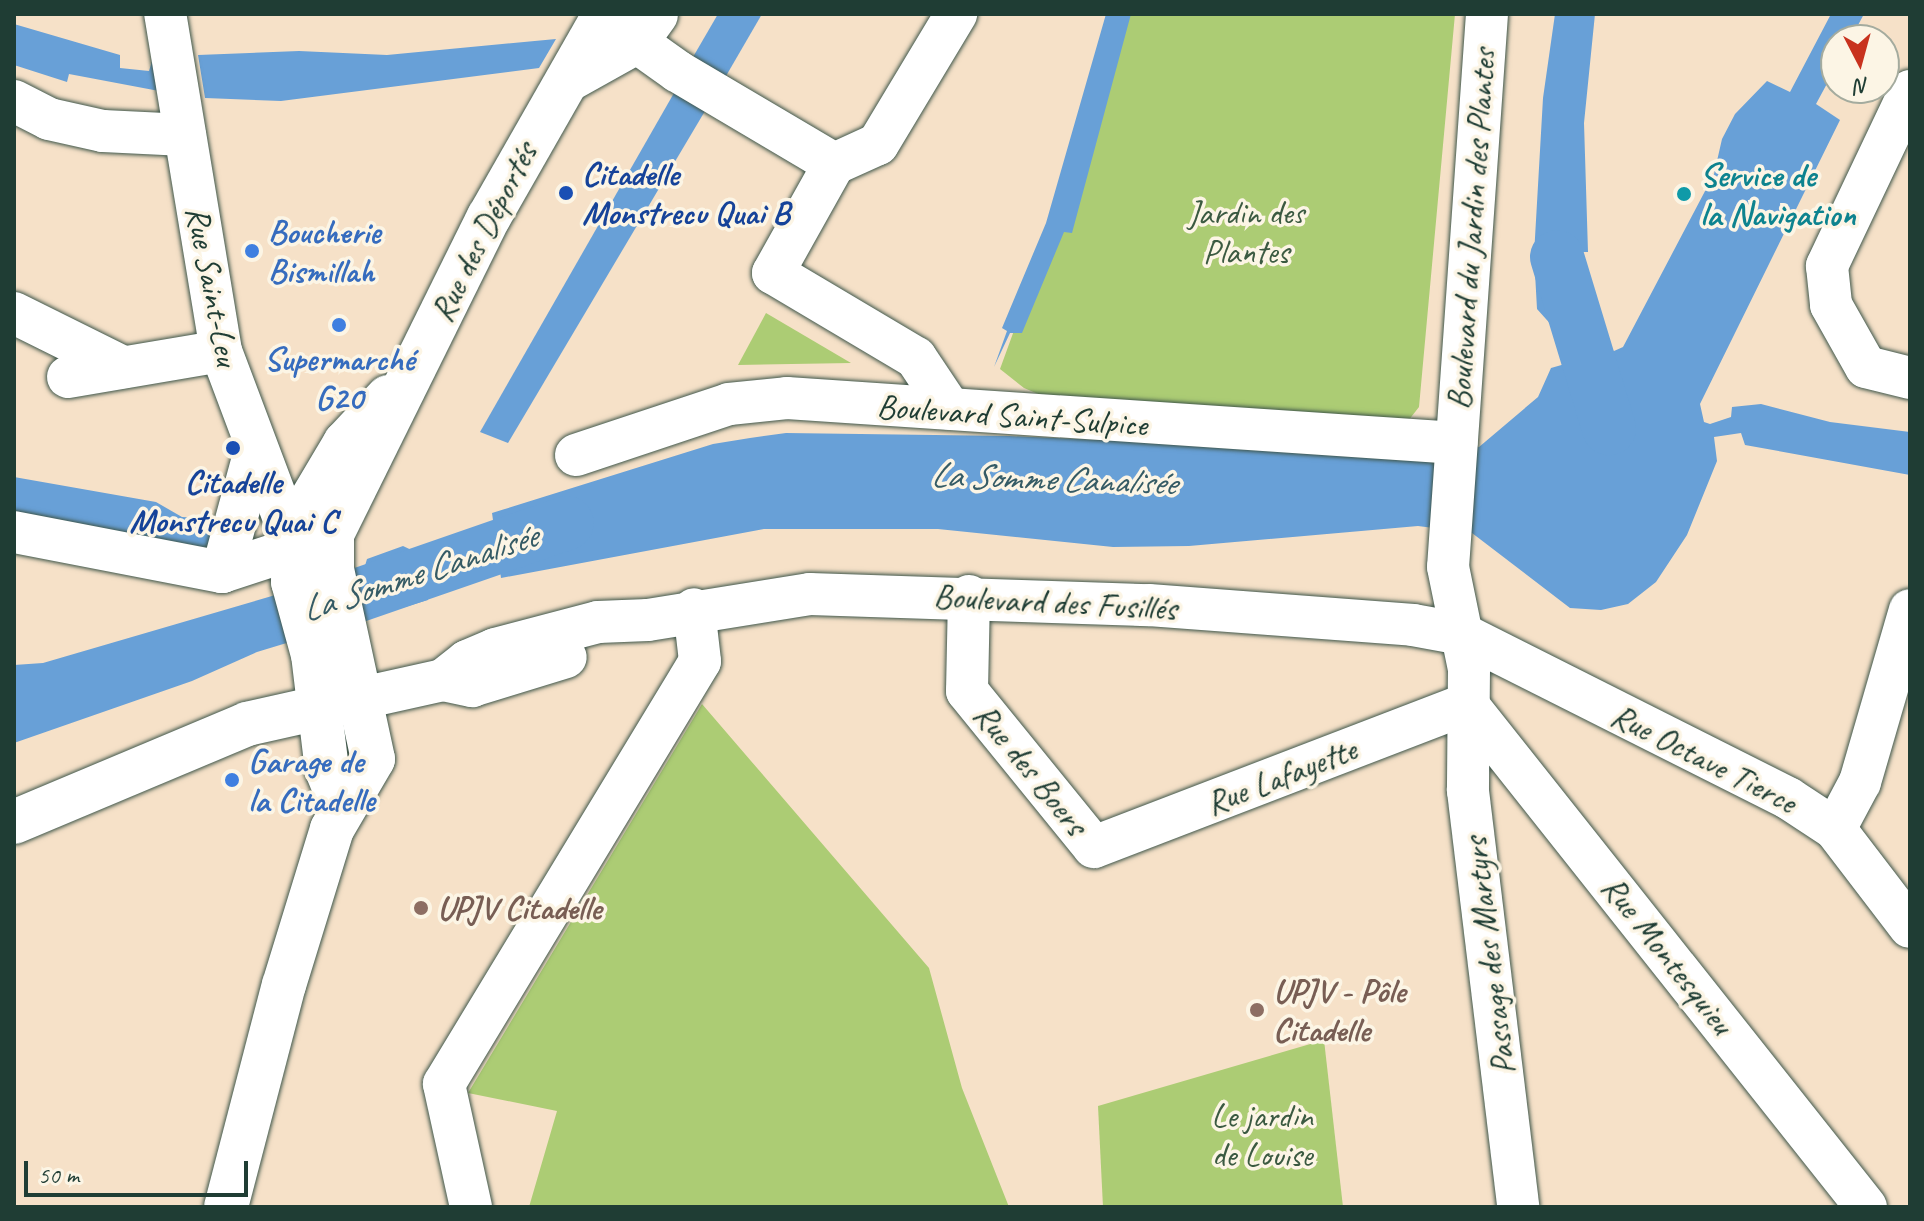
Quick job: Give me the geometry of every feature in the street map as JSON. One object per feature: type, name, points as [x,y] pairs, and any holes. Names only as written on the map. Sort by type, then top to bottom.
[{"type":"main road","name":"Rue des Déportés","points":[[307,566],[310,502],[345,443],[402,384],[566,81],[619,20]]},
{"type":"main road","points":[[226,1207],[284,985],[342,807],[360,787],[373,759],[362,698],[332,650],[307,566]]},
{"type":"main road","points":[[332,650],[319,708],[330,788],[342,807]]},
{"type":"main road","points":[[14,822],[247,724],[362,698]]},
{"type":"street","points":[[950,409],[916,358],[773,273],[834,164],[878,144],[956,14]]},
{"type":"street","name":"Boulevard du Jardin des Plantes","points":[[1448,542],[1487,14]]},
{"type":"street","points":[[619,20],[677,71],[834,164]]},
{"type":"street","name":"Rue Saint-Leu","points":[[168,33],[221,351],[256,447],[307,566]]},
{"type":"street","points":[[1910,91],[1827,266],[1831,305],[1866,367],[1910,378]]},
{"type":"street","points":[[14,101],[49,119],[103,131],[182,117]]},
{"type":"street","points":[[14,313],[123,367]]},
{"type":"street","points":[[68,377],[221,351]]},
{"type":"street","name":"Boulevard Saint-Sulpice","points":[[576,455],[729,404],[787,398],[1456,443]]},
{"type":"street","points":[[222,572],[256,447]]},
{"type":"street","points":[[14,532],[222,572],[307,566]]},
{"type":"street","name":"Passage des Martyrs","points":[[1448,542],[1453,603],[1469,669],[1468,791],[1518,1207]]},
{"type":"street","name":"Boulevard des Fusillés","points":[[362,698],[443,680],[472,686],[602,645],[648,620],[694,609],[810,594],[969,596],[1351,620],[1462,634]]},
{"type":"street","name":"Rue des Boers","points":[[969,596],[967,691],[1094,847]]},
{"type":"street","points":[[471,1207],[444,1084],[700,661],[694,609]]},
{"type":"street","points":[[1835,829],[1860,782],[1910,610]]},
{"type":"street","name":"Rue Octave Tierce","points":[[1462,634],[1788,798],[1835,829],[1910,927]]},
{"type":"street","name":"Rue Lafayette","points":[[1094,847],[1467,704]]},
{"type":"street","name":"Rue Montesquieu","points":[[1467,704],[1866,1207]]},
{"type":"green space","name":"Jardin des Plantes","points":[[1118,14],[1455,14],[1419,407],[1401,430],[1083,413],[1024,388],[1000,369],[1060,204]]},
{"type":"green space","points":[[766,313],[851,363],[738,365]]},
{"type":"green space","points":[[702,704],[929,968],[962,1088],[1009,1207],[529,1207],[557,1111],[468,1093]]},
{"type":"green space","name":"Le jardin de Louise","points":[[1324,1040],[1343,1207],[1103,1207],[1098,1106]]},
{"type":"water","points":[[718,14],[762,14],[726,76],[693,57]]},
{"type":"water","points":[[1106,14],[1131,14],[1072,233],[1064,232],[1022,333],[1010,333],[994,367],[1007,331],[1002,328],[1046,223]]},
{"type":"water","points":[[1555,14],[1595,14],[1584,123],[1588,252],[1580,252],[1608,348],[1614,351],[1623,347],[1714,174],[1722,139],[1735,114],[1767,81],[1790,92],[1820,35],[1820,97],[1816,104],[1840,120],[1700,404],[1704,422],[1710,424],[1731,417],[1732,407],[1761,404],[1830,422],[1910,432],[1910,475],[1745,445],[1741,433],[1714,437],[1717,461],[1687,535],[1656,582],[1628,604],[1601,610],[1570,608],[1472,533],[1418,526],[1189,546],[1113,547],[938,529],[764,529],[501,578],[492,513],[713,444],[786,433],[1009,436],[1433,455],[1479,447],[1538,397],[1551,368],[1565,364],[1567,358],[1563,338],[1537,309],[1534,255],[1543,98]]},
{"type":"water","points":[[1831,14],[1864,14],[1859,24],[1826,24]]},
{"type":"water","points":[[14,24],[120,55],[120,68],[149,71],[153,58],[159,91],[69,74],[67,82],[14,65]]},
{"type":"water","points":[[556,39],[539,68],[281,101],[205,98],[198,55],[299,51],[387,55]]},
{"type":"water","points":[[674,93],[705,111],[508,443],[480,432]]},
{"type":"water","points":[[14,477],[156,502],[182,517],[215,519],[218,549],[185,551],[14,515]]},
{"type":"water","points":[[403,546],[420,554],[431,582],[428,600],[257,652],[192,681],[14,743],[14,665],[43,663],[364,569],[367,559]]},
{"type":"waterway","points":[[1557,257],[1609,428]]},
{"type":"waterway","name":"La Somme Canalisée","points":[[356,596],[567,523]]},
{"type":"place","name":"Citadelle Monstrecu Quai B","points":[[566,193]]},
{"type":"place","name":"Service de la Navigation","points":[[1684,194]]},
{"type":"place","name":"Boucherie Bismillah","points":[[252,251]]},
{"type":"place","name":"Supermarché G20","points":[[339,325]]},
{"type":"place","name":"Citadelle Monstrecu Quai C","points":[[233,448]]},
{"type":"place","name":"Garage de la Citadelle","points":[[232,780]]},
{"type":"place","name":"UPJV Citadelle","points":[[421,908]]},
{"type":"place","name":"UPJV - Pôle Citadelle","points":[[1257,1010]]}]
